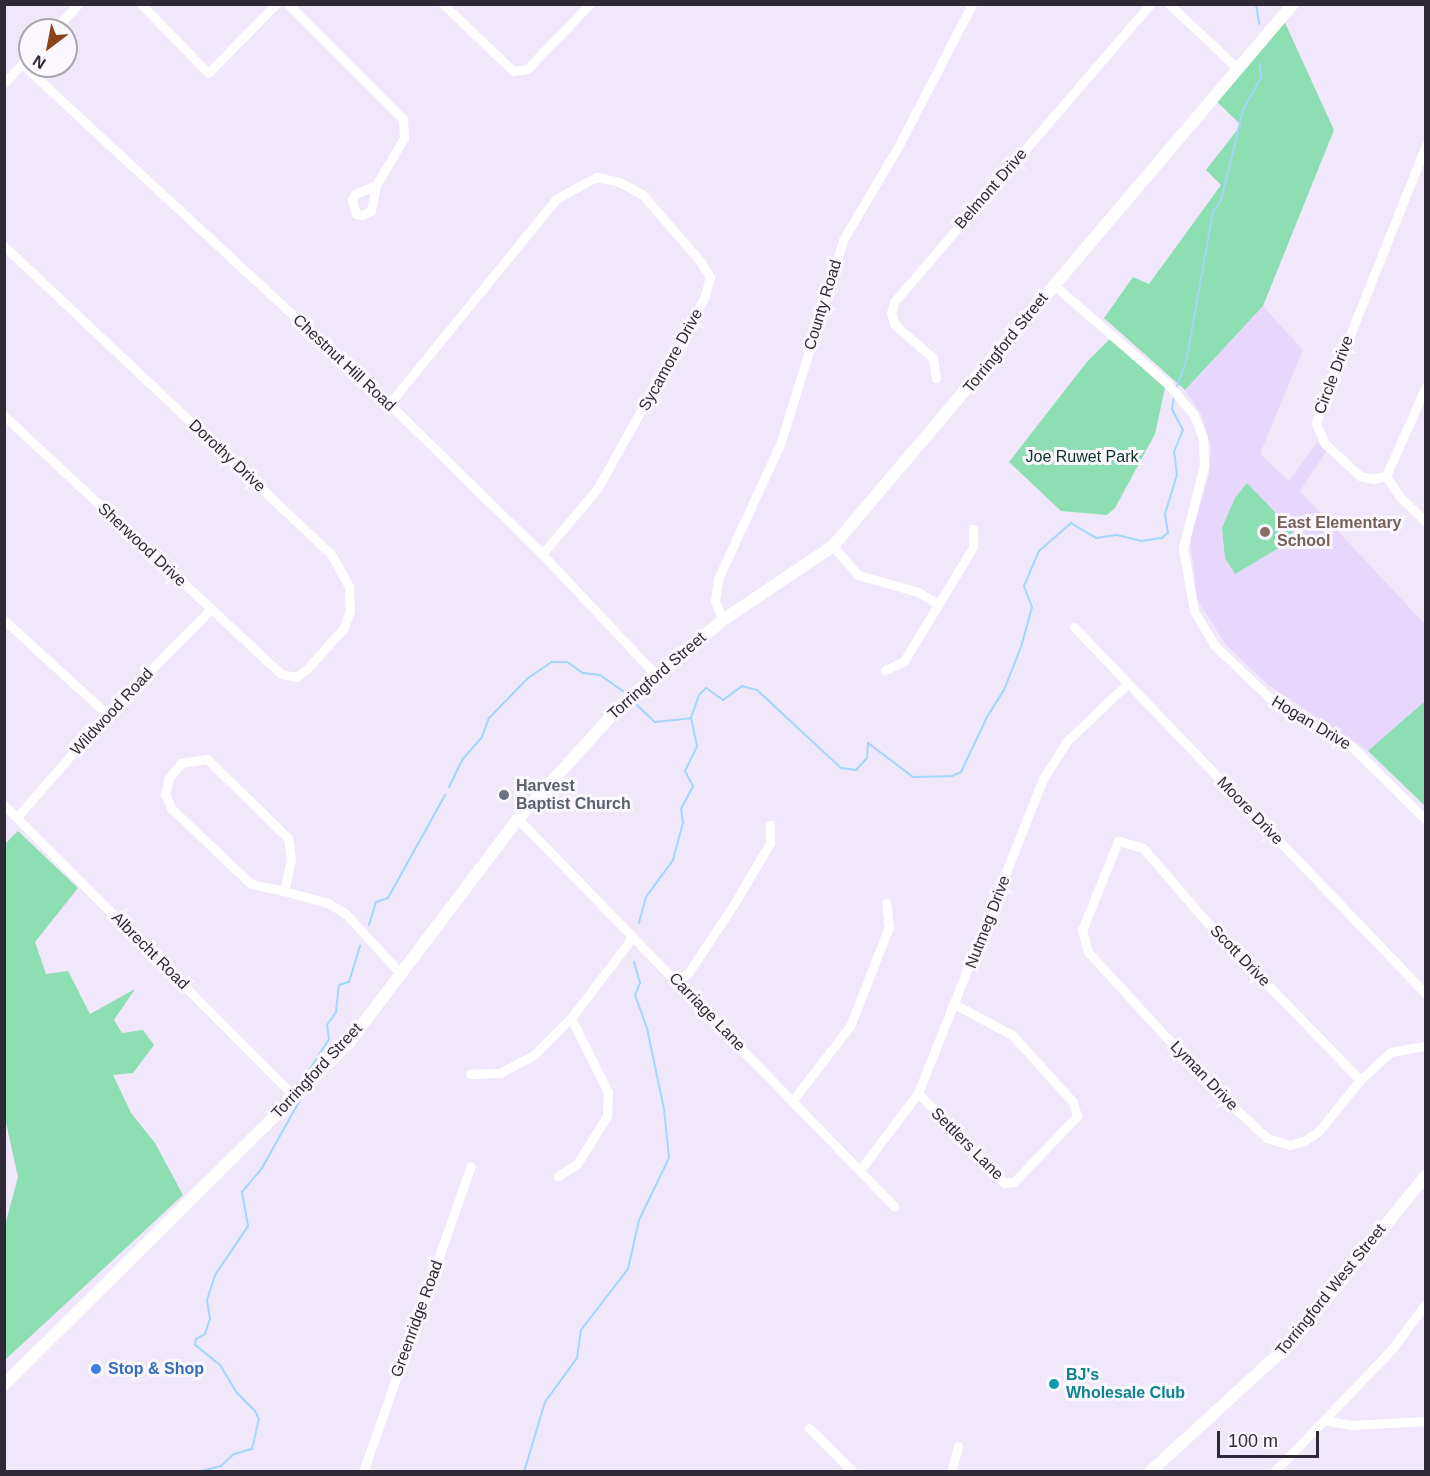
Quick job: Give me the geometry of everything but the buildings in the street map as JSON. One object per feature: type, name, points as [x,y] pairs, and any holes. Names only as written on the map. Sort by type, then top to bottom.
[{"type":"main road","name":"Torringford Street","points":[[4,1385],[81,1305],[350,1041],[518,819],[628,698],[723,620],[833,546],[1293,4]]},
{"type":"main road","name":"Torringford West Street","points":[[1150,1472],[1291,1343],[1425,1175]]},
{"type":"street","points":[[65,18],[78,4]]},
{"type":"street","points":[[141,4],[208,73],[276,4]]},
{"type":"street","points":[[288,4],[403,119],[404,138],[376,185]]},
{"type":"street","points":[[443,4],[513,71],[527,69],[590,4]]},
{"type":"street","name":"County Road","points":[[723,620],[715,601],[718,579],[781,442],[843,240],[899,144],[972,4]]},
{"type":"street","name":"Belmont Drive","points":[[936,378],[933,358],[895,325],[891,313],[894,302],[1150,4]]},
{"type":"street","points":[[1169,4],[1238,68]]},
{"type":"street","points":[[4,83],[18,68]]},
{"type":"street","name":"Chestnut Hill Road","points":[[37,78],[389,404],[542,554],[655,674]]},
{"type":"street","name":"Circle Drive","points":[[1386,476],[1373,479],[1360,477],[1325,444],[1316,423],[1425,145]]},
{"type":"street","name":"Sycamore Drive","points":[[389,404],[556,199],[596,177],[619,182],[643,195],[700,261],[710,277],[705,296],[597,489],[542,554]]},
{"type":"street","name":"Dorothy Drive","points":[[4,246],[331,554],[349,587],[350,611],[343,629],[306,670],[296,676],[281,674]]},
{"type":"street","name":"Hogan Drive","points":[[1054,285],[1168,384],[1194,415],[1203,438],[1204,466],[1183,548],[1194,611],[1215,646],[1275,703],[1349,744],[1425,820]]},
{"type":"street","points":[[1425,387],[1386,476],[1399,496],[1425,522]]},
{"type":"street","name":"Sherwood Drive","points":[[4,416],[281,674]]},
{"type":"street","points":[[885,670],[904,661],[973,547],[973,529]]},
{"type":"street","points":[[833,546],[858,575],[918,592],[938,604]]},
{"type":"street","name":"Wildwood Road","points":[[17,817],[107,714],[210,610]]},
{"type":"street","points":[[4,620],[107,714]]},
{"type":"street","name":"Moore Drive","points":[[1074,627],[1425,994]]},
{"type":"street","name":"Nutmeg Drive","points":[[860,1170],[918,1094],[956,1005],[1043,779],[1067,741],[1127,684]]},
{"type":"street","points":[[284,891],[291,859],[288,838],[279,826],[207,759],[181,763],[167,786],[165,794],[171,808],[251,884],[328,903],[346,914],[400,973]]},
{"type":"street","name":"Albrecht Road","points":[[4,806],[301,1091]]},
{"type":"street","name":"Carriage Lane","points":[[518,819],[632,938],[678,981],[894,1206]]},
{"type":"street","points":[[678,981],[689,972],[740,894],[770,843],[770,825]]},
{"type":"street","name":"Lyman Drive","points":[[1118,841],[1082,930],[1083,942],[1088,952],[1214,1089],[1267,1138],[1290,1145],[1317,1132],[1360,1080],[1391,1052],[1425,1046]]},
{"type":"street","name":"Scott Drive","points":[[1118,841],[1143,848],[1206,920],[1360,1080]]},
{"type":"street","points":[[793,1100],[850,1026],[890,927],[886,903]]},
{"type":"street","points":[[470,1074],[500,1073],[535,1054],[571,1018],[632,938]]},
{"type":"street","name":"Settlers Lane","points":[[918,1094],[1004,1183],[1014,1182],[1077,1116],[1073,1102],[1012,1035],[956,1005]]},
{"type":"street","points":[[558,1176],[577,1164],[607,1116],[608,1092],[571,1018]]},
{"type":"street","name":"Greenridge Road","points":[[363,1472],[471,1166]]},
{"type":"street","points":[[1274,1472],[1301,1440],[1325,1420],[1392,1349],[1425,1304]]},
{"type":"street","points":[[1325,1420],[1351,1425],[1425,1421]]},
{"type":"street","points":[[809,1428],[853,1472]]},
{"type":"street","points":[[951,1472],[958,1446]]},
{"type":"shaded area","name":"East Elementary School","points":[[1263,306],[1303,350],[1260,454],[1289,481],[1317,442],[1326,452],[1300,491],[1425,624],[1425,701],[1368,751],[1268,685],[1226,645],[1197,599],[1190,539],[1209,475],[1211,446],[1201,414],[1185,390]]},
{"type":"green space","points":[[1281,14],[1334,130],[1263,306],[1185,390],[1104,318],[1133,277],[1149,284],[1221,185],[1206,170],[1241,125],[1211,96]]},
{"type":"green space","name":"Joe Ruwet Park","points":[[1110,339],[1165,388],[1155,434],[1115,508],[1107,515],[1061,511],[1009,462],[1086,363]]},
{"type":"green space","points":[[1247,483],[1293,531],[1287,543],[1235,574],[1225,558],[1222,528],[1235,498]]},
{"type":"green space","points":[[1425,701],[1425,806],[1368,751]]},
{"type":"green space","points":[[18,831],[78,888],[35,942],[46,974],[68,971],[90,1014],[135,989],[114,1020],[122,1033],[143,1030],[154,1045],[133,1073],[113,1075],[131,1113],[155,1143],[183,1195],[5,1360],[5,1225],[18,1177],[4,1114],[4,845]]},
{"type":"waterway","points":[[1256,4],[1259,24]]},
{"type":"waterway","points":[[1176,389],[1186,362],[1213,212],[1221,201],[1243,110],[1261,78],[1260,64]]},
{"type":"waterway","points":[[639,923],[646,897],[673,860],[683,823],[681,809],[693,786],[685,771],[697,746],[691,718],[699,695],[706,688],[723,700],[742,686],[757,690],[841,768],[856,770],[867,758],[868,743],[913,777],[952,776],[961,772],[987,717],[1004,690],[1021,647],[1032,607],[1024,586],[1039,551],[1071,523],[1096,538],[1117,535],[1141,541],[1162,538],[1168,533],[1165,514],[1177,475],[1174,452],[1183,430],[1172,409],[1174,397]]},
{"type":"waterway","points":[[449,787],[462,760],[482,737],[489,718],[528,678],[552,662],[567,662],[583,673],[600,675],[626,693]]},
{"type":"waterway","points":[[634,702],[655,722],[691,718]]},
{"type":"waterway","points":[[369,925],[376,902],[388,898],[445,795]]},
{"type":"waterway","points":[[302,1082],[329,1039],[327,1025],[336,1012],[339,985],[349,982],[360,946]]},
{"type":"waterway","points":[[524,1472],[545,1402],[577,1358],[581,1330],[628,1269],[639,1220],[669,1158],[664,1109],[647,1028],[635,995],[640,983],[634,962]]},
{"type":"waterway","points":[[197,1472],[221,1466],[234,1454],[252,1449],[259,1419],[255,1411],[237,1393],[220,1365],[195,1345],[196,1339],[205,1334],[210,1319],[207,1300],[215,1275],[248,1226],[242,1192],[262,1168],[304,1093]]},
{"type":"place","name":"East Elementary School","points":[[1265,532]]},
{"type":"place","name":"Harvest Baptist Church","points":[[504,795]]},
{"type":"place","name":"Stop & Shop","points":[[96,1369]]},
{"type":"place","name":"BJ's Wholesale Club","points":[[1054,1384]]}]
